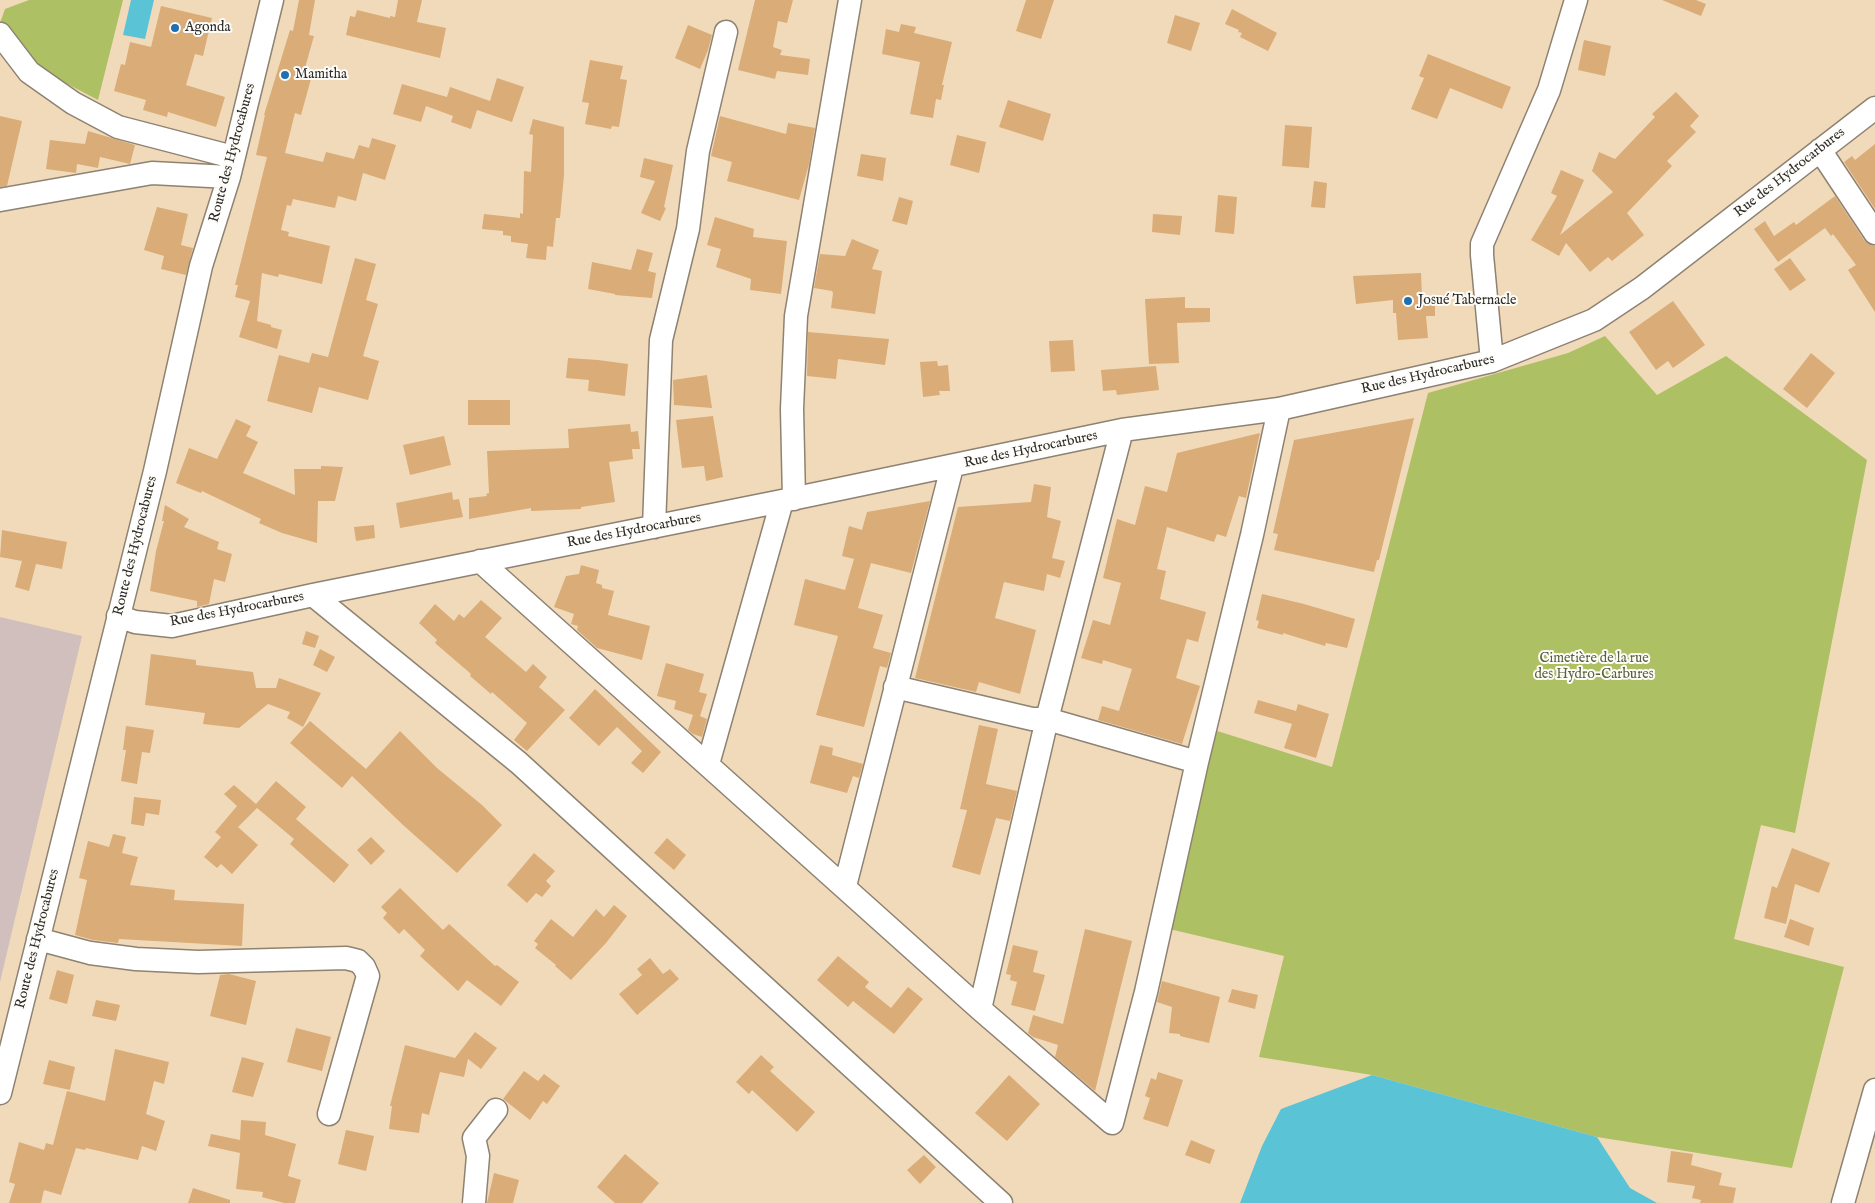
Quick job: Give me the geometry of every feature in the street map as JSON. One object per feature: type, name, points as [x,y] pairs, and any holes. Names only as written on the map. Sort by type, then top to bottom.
[{"type":"street","name":"Route des Hydrocabures","points":[[0,1093],[155,471],[201,266],[231,167],[272,0]]},
{"type":"street","points":[[708,764],[788,500],[796,316],[850,0]]},
{"type":"street","points":[[1492,361],[1482,244],[1549,90],[1576,0]]},
{"type":"street","points":[[654,527],[661,340],[688,229],[698,152],[726,32]]},
{"type":"street","points":[[0,34],[29,72],[73,103],[118,127],[231,167]]},
{"type":"street","name":"Rue des Hydrocarbures","points":[[118,616],[135,622],[172,626],[313,595],[952,467],[1122,430],[1279,409],[1492,361],[1594,320],[1642,288],[1875,108]]},
{"type":"street","points":[[1820,150],[1875,233]]},
{"type":"street","points":[[0,200],[152,173],[231,167]]},
{"type":"street","points":[[480,562],[845,886],[980,1009],[1112,1123],[1146,992],[1197,762],[1252,536],[1279,409]]},
{"type":"street","points":[[980,1009],[1048,719],[1122,430]]},
{"type":"street","points":[[845,886],[952,467]]},
{"type":"street","points":[[313,595],[519,763],[1001,1203]]},
{"type":"street","points":[[896,687],[1032,719],[1048,719],[1197,762]]},
{"type":"street","points":[[38,939],[90,953],[136,959],[198,962],[346,958],[358,960],[368,976],[328,1114]]},
{"type":"street","points":[[1843,1203],[1875,1090]]},
{"type":"street","points":[[474,1203],[478,1156],[474,1138],[496,1110]]},
{"type":"shaded area","points":[[0,617],[82,636],[0,982]]},
{"type":"green space","points":[[29,0],[123,0],[98,100],[35,67],[0,23],[5,9]]},
{"type":"green space","name":"Cimetière de la rue des Hydro-Carbures","points":[[1605,336],[1657,395],[1726,356],[1867,460],[1795,833],[1761,825],[1734,939],[1844,967],[1792,1168],[1597,1137],[1372,1075],[1259,1057],[1284,956],[1165,928],[1214,730],[1332,767],[1428,393],[1568,353]]},
{"type":"water","points":[[131,0],[154,0],[145,39],[123,35]]},
{"type":"water","points":[[1372,1075],[1597,1137],[1630,1188],[1657,1203],[1240,1203],[1262,1146],[1281,1109]]},
{"type":"building","points":[[299,0],[315,0],[309,35],[314,36],[303,75],[311,79],[301,115],[295,113],[285,153],[323,162],[326,152],[354,159],[359,145],[369,148],[372,138],[396,145],[385,180],[363,173],[356,201],[338,196],[335,208],[293,199],[291,206],[287,205],[281,230],[289,232],[288,236],[330,246],[322,284],[279,274],[278,277],[262,273],[257,321],[282,330],[277,349],[239,337],[250,301],[235,297],[238,285],[235,285],[267,157],[256,155],[264,115],[290,30],[293,31]]},
{"type":"building","points":[[398,0],[422,0],[417,22],[446,28],[440,58],[346,35],[350,16],[355,17],[357,10],[390,18],[390,16],[395,17]]},
{"type":"building","points":[[755,0],[793,0],[787,23],[778,21],[773,47],[782,50],[780,55],[810,59],[808,75],[777,71],[775,79],[738,70]]},
{"type":"building","points":[[1026,0],[1054,0],[1041,39],[1016,31]]},
{"type":"building","points":[[1662,0],[1696,0],[1706,4],[1701,16]]},
{"type":"building","points":[[161,6],[212,18],[203,56],[195,54],[186,85],[225,97],[216,127],[168,112],[167,117],[143,110],[146,100],[114,91],[121,64],[125,65],[130,42],[151,47]]},
{"type":"building","points":[[1232,9],[1277,33],[1268,51],[1240,37],[1242,33],[1238,32],[1239,30],[1225,24]]},
{"type":"building","points":[[1175,15],[1200,23],[1191,51],[1167,43]]},
{"type":"building","points":[[901,24],[916,27],[914,33],[952,42],[942,85],[944,85],[941,100],[936,99],[933,118],[910,114],[920,62],[882,54],[886,29],[899,32]]},
{"type":"building","points":[[688,25],[712,35],[700,69],[675,58]]},
{"type":"building","points":[[1584,40],[1611,46],[1605,76],[1578,70]]},
{"type":"building","points":[[1428,54],[1511,87],[1502,109],[1450,88],[1437,119],[1411,109],[1424,78],[1419,76]]},
{"type":"building","points":[[590,60],[623,66],[620,79],[627,80],[619,127],[612,126],[611,129],[585,124],[589,103],[582,102]]},
{"type":"building","points":[[497,78],[524,87],[512,122],[477,110],[471,129],[451,122],[453,116],[426,106],[421,122],[393,114],[402,84],[447,97],[450,87],[490,101]]},
{"type":"building","points":[[1676,92],[1699,116],[1690,126],[1696,132],[1667,161],[1672,166],[1627,213],[1644,235],[1612,261],[1608,257],[1590,272],[1566,243],[1559,256],[1531,240],[1557,196],[1551,193],[1561,170],[1584,180],[1560,235],[1613,192],[1592,171],[1599,152],[1615,159],[1655,117],[1652,114]]},
{"type":"building","points":[[1008,100],[1051,114],[1043,141],[999,127]]},
{"type":"building","points":[[0,116],[22,121],[7,186],[0,187]]},
{"type":"building","points":[[720,116],[786,134],[788,123],[815,128],[809,164],[799,200],[727,181],[732,162],[711,156]]},
{"type":"building","points":[[533,119],[564,127],[564,175],[560,218],[556,218],[553,247],[547,246],[546,260],[526,258],[528,244],[511,242],[511,236],[503,235],[503,231],[482,229],[484,214],[520,218],[520,213],[523,214],[524,171],[531,172],[533,135],[529,134]]},
{"type":"building","points":[[1285,125],[1312,127],[1309,168],[1282,166]]},
{"type":"building","points":[[88,131],[135,145],[130,164],[100,157],[98,168],[77,164],[76,173],[46,169],[50,140],[85,144]]},
{"type":"building","points":[[957,135],[986,142],[979,173],[950,165]]},
{"type":"building","points":[[1875,144],[1875,209],[1844,162],[1852,156],[1855,160]]},
{"type":"building","points":[[861,154],[886,158],[883,181],[857,176]]},
{"type":"building","points":[[644,158],[673,165],[664,207],[666,208],[660,221],[641,213],[655,181],[640,177]]},
{"type":"building","points":[[1314,181],[1327,183],[1325,208],[1311,207]]},
{"type":"building","points":[[1218,195],[1237,197],[1234,234],[1215,232]]},
{"type":"building","points":[[1835,196],[1864,240],[1875,246],[1875,312],[1848,270],[1856,265],[1833,234],[1831,236],[1825,228],[1778,262],[1754,229],[1765,221],[1774,236],[1794,222],[1796,225]]},
{"type":"building","points":[[899,197],[913,201],[907,225],[892,221]]},
{"type":"building","points":[[157,207],[188,214],[181,245],[193,248],[186,275],[161,269],[164,256],[144,250]]},
{"type":"building","points":[[1153,214],[1182,216],[1180,235],[1152,232]]},
{"type":"building","points":[[715,217],[754,229],[753,237],[787,241],[781,294],[750,290],[751,279],[716,267],[721,249],[707,245]]},
{"type":"building","points":[[852,239],[879,250],[872,269],[882,271],[875,314],[831,308],[832,291],[814,288],[820,254],[845,256]]},
{"type":"building","points":[[637,249],[653,253],[648,271],[656,273],[652,298],[615,295],[588,289],[592,262],[631,270]]},
{"type":"building","points":[[355,258],[376,264],[366,300],[378,304],[363,356],[379,361],[368,400],[319,387],[312,413],[267,401],[279,355],[309,363],[312,353],[328,357]]},
{"type":"building","points":[[1790,258],[1806,280],[1790,291],[1774,269]]},
{"type":"building","points":[[1421,273],[1422,297],[1435,297],[1435,316],[1426,316],[1428,338],[1398,340],[1396,313],[1393,313],[1393,300],[1356,304],[1353,276]]},
{"type":"building","points":[[1185,297],[1185,308],[1210,308],[1210,322],[1177,323],[1179,363],[1149,364],[1145,299]]},
{"type":"building","points":[[1673,301],[1705,345],[1673,368],[1668,361],[1656,370],[1629,332]]},
{"type":"building","points":[[808,332],[889,339],[885,365],[838,359],[836,379],[807,376]]},
{"type":"building","points":[[1073,340],[1075,371],[1051,372],[1049,341]]},
{"type":"building","points":[[1811,353],[1835,373],[1807,408],[1783,389]]},
{"type":"building","points":[[568,358],[628,364],[625,396],[588,391],[589,380],[566,378]]},
{"type":"building","points":[[937,361],[938,366],[948,365],[950,391],[939,391],[940,395],[923,397],[920,362]]},
{"type":"building","points":[[1156,366],[1159,390],[1117,395],[1116,390],[1103,391],[1101,370]]},
{"type":"building","points":[[707,375],[712,408],[674,405],[673,380]]},
{"type":"building","points":[[468,400],[510,400],[510,425],[468,425]]},
{"type":"building","points":[[713,416],[723,477],[706,481],[704,466],[682,468],[676,420]]},
{"type":"building","points":[[1414,418],[1379,560],[1377,560],[1374,572],[1274,550],[1278,534],[1273,533],[1294,440]]},
{"type":"building","points":[[236,419],[251,426],[246,436],[258,442],[243,473],[295,495],[294,469],[321,469],[321,466],[343,467],[335,501],[318,501],[317,543],[282,533],[259,523],[261,519],[202,491],[201,493],[176,483],[189,448],[217,459]]},
{"type":"building","points":[[630,424],[631,432],[638,431],[640,449],[632,449],[633,459],[609,462],[615,502],[581,507],[581,509],[531,511],[531,508],[469,519],[469,498],[487,496],[486,494],[489,493],[487,451],[569,448],[568,429]]},
{"type":"building","points":[[1260,433],[1246,498],[1239,496],[1226,537],[1217,534],[1214,542],[1167,527],[1157,569],[1166,571],[1160,599],[1206,612],[1198,642],[1187,639],[1176,678],[1200,686],[1182,744],[1098,720],[1102,706],[1119,711],[1132,669],[1103,660],[1102,664],[1081,658],[1093,620],[1110,625],[1121,583],[1103,578],[1117,519],[1135,525],[1145,486],[1167,492],[1177,453]]},
{"type":"building","points":[[444,436],[451,465],[410,475],[403,445]]},
{"type":"building","points":[[1034,484],[1051,487],[1047,517],[1061,521],[1052,558],[1065,561],[1060,578],[1047,574],[1044,591],[1004,582],[995,618],[1036,630],[1020,694],[979,682],[976,692],[915,678],[958,507],[1031,502]]},
{"type":"building","points":[[452,492],[453,500],[459,499],[463,517],[400,528],[396,503]]},
{"type":"building","points":[[930,501],[911,573],[871,563],[858,608],[883,615],[873,648],[891,653],[887,668],[880,666],[864,727],[816,715],[838,636],[794,625],[805,579],[845,590],[854,559],[842,556],[849,526],[862,530],[867,512]]},
{"type":"building","points":[[165,505],[189,519],[184,527],[219,542],[217,549],[232,554],[225,582],[214,579],[209,604],[197,607],[197,601],[150,591],[156,551],[164,521],[162,521]]},
{"type":"building","points":[[374,525],[375,538],[356,541],[354,527]]},
{"type":"building","points":[[2,530],[67,542],[62,569],[36,564],[29,591],[15,587],[22,561],[0,557]]},
{"type":"building","points":[[581,565],[599,570],[596,583],[602,585],[602,588],[614,591],[608,615],[650,626],[642,660],[597,648],[577,630],[578,626],[571,624],[574,614],[554,607],[566,576],[579,574]]},
{"type":"building","points":[[1262,594],[1355,619],[1347,648],[1326,643],[1325,646],[1283,633],[1283,635],[1257,628],[1259,621],[1256,620]]},
{"type":"building","points":[[481,600],[502,618],[485,637],[526,672],[533,664],[547,677],[539,687],[565,710],[527,751],[514,740],[527,723],[492,692],[491,694],[470,676],[471,674],[435,643],[437,640],[419,623],[435,604],[454,621],[459,614],[464,618]]},
{"type":"building","points":[[306,631],[319,636],[315,648],[302,644]]},
{"type":"building","points":[[320,649],[335,657],[327,672],[313,665]]},
{"type":"building","points":[[151,654],[196,660],[196,665],[253,672],[256,688],[276,688],[279,678],[321,693],[303,727],[287,718],[290,712],[268,704],[239,728],[203,724],[205,713],[145,705]]},
{"type":"building","points":[[666,663],[704,674],[699,692],[707,694],[700,716],[707,719],[702,737],[688,730],[693,715],[674,709],[676,701],[657,696]]},
{"type":"building","points":[[595,689],[661,752],[643,773],[631,763],[642,751],[617,727],[599,746],[569,718]]},
{"type":"building","points":[[1258,700],[1296,711],[1298,704],[1329,714],[1316,758],[1284,748],[1292,724],[1254,713]]},
{"type":"building","points":[[310,721],[366,769],[400,731],[437,768],[482,805],[502,825],[457,873],[352,776],[342,788],[290,743]]},
{"type":"building","points":[[979,725],[998,729],[986,784],[1017,791],[1010,821],[996,818],[980,875],[952,867],[967,810],[960,809]]},
{"type":"building","points":[[126,726],[154,730],[150,753],[142,752],[137,784],[121,781],[126,750],[123,750]]},
{"type":"building","points":[[820,745],[833,748],[832,755],[863,764],[859,778],[853,776],[847,793],[810,783]]},
{"type":"building","points":[[276,781],[306,807],[296,819],[349,865],[334,883],[290,844],[294,839],[257,808],[238,827],[258,845],[232,874],[221,864],[217,868],[204,857],[221,837],[215,832],[237,806],[224,794],[234,785],[256,804]]},
{"type":"building","points":[[134,797],[161,800],[159,815],[146,813],[144,826],[131,824]]},
{"type":"building","points":[[113,834],[126,837],[122,853],[138,857],[130,885],[175,890],[174,900],[244,904],[242,946],[119,939],[118,943],[93,940],[75,935],[87,880],[79,878],[88,841],[109,847]]},
{"type":"building","points":[[371,837],[385,851],[371,865],[357,850]]},
{"type":"building","points":[[667,838],[686,855],[674,870],[654,853]]},
{"type":"building","points":[[1792,848],[1830,863],[1819,893],[1795,884],[1786,924],[1764,918],[1772,886],[1777,888]]},
{"type":"building","points":[[534,853],[555,871],[546,881],[551,886],[542,897],[536,893],[527,903],[507,885]]},
{"type":"building","points":[[400,888],[443,930],[449,924],[495,966],[497,965],[519,982],[501,1006],[467,980],[458,991],[420,956],[425,950],[404,929],[399,934],[383,918],[387,913],[381,907]]},
{"type":"building","points":[[614,905],[627,916],[606,943],[571,980],[535,948],[538,944],[534,941],[551,919],[573,937],[596,909],[604,917]]},
{"type":"building","points":[[1790,919],[1814,928],[1809,946],[1784,937]]},
{"type":"building","points":[[1085,929],[1132,941],[1095,1091],[1055,1057],[1058,1045],[1033,1037],[1028,1033],[1033,1015],[1063,1024]]},
{"type":"building","points":[[1013,945],[1038,951],[1033,972],[1045,975],[1035,1011],[1011,1005],[1017,982],[1010,980],[1011,975],[1006,974]]},
{"type":"building","points":[[838,956],[869,982],[865,987],[891,1008],[908,987],[923,999],[894,1034],[853,1001],[848,1007],[817,980]]},
{"type":"building","points":[[650,958],[663,974],[670,969],[679,979],[637,1015],[619,994],[642,975],[637,969]]},
{"type":"building","points":[[57,970],[74,975],[67,1004],[49,999]]},
{"type":"building","points":[[229,974],[256,981],[246,1025],[210,1016],[220,975]]},
{"type":"building","points":[[1162,981],[1220,997],[1209,1043],[1180,1036],[1180,1034],[1169,1033],[1172,1007],[1157,1002]]},
{"type":"building","points":[[1232,989],[1258,995],[1255,1009],[1228,1002]]},
{"type":"building","points":[[96,1000],[120,1005],[116,1021],[92,1016]]},
{"type":"building","points":[[296,1028],[331,1037],[322,1071],[287,1062]]},
{"type":"building","points":[[475,1032],[497,1048],[481,1069],[468,1059],[464,1077],[440,1072],[429,1115],[422,1113],[419,1133],[389,1129],[392,1106],[390,1106],[405,1045],[455,1058]]},
{"type":"building","points":[[115,1049],[169,1062],[164,1084],[154,1081],[146,1114],[165,1121],[156,1151],[142,1146],[138,1160],[86,1148],[85,1150],[76,1148],[61,1195],[44,1190],[41,1203],[9,1203],[15,1184],[9,1182],[19,1142],[44,1150],[46,1143],[53,1145],[67,1091],[105,1101]]},
{"type":"building","points":[[761,1055],[774,1067],[770,1071],[815,1112],[797,1132],[752,1090],[749,1094],[736,1082]]},
{"type":"building","points":[[242,1057],[264,1063],[253,1097],[232,1092]]},
{"type":"building","points":[[49,1060],[75,1067],[70,1090],[43,1084]]},
{"type":"building","points":[[524,1071],[538,1081],[544,1074],[560,1086],[547,1104],[543,1101],[530,1120],[503,1099]]},
{"type":"building","points":[[1158,1072],[1183,1080],[1168,1127],[1143,1119],[1150,1098],[1145,1096],[1151,1078],[1156,1080]]},
{"type":"building","points":[[1009,1075],[1040,1104],[1007,1141],[975,1113]]},
{"type":"building","points":[[241,1120],[266,1122],[265,1135],[296,1144],[288,1176],[301,1180],[295,1203],[284,1203],[262,1197],[263,1192],[236,1189],[240,1153],[208,1146],[211,1134],[240,1140]]},
{"type":"building","points":[[346,1130],[374,1136],[366,1171],[338,1164]]},
{"type":"building","points":[[1191,1140],[1215,1150],[1210,1164],[1185,1155]]},
{"type":"building","points":[[1671,1151],[1693,1154],[1691,1165],[1722,1173],[1719,1185],[1736,1188],[1733,1203],[1700,1203],[1701,1200],[1692,1198],[1695,1186],[1667,1182]]},
{"type":"building","points":[[625,1154],[659,1183],[642,1203],[615,1203],[597,1187]]},
{"type":"building","points":[[924,1155],[936,1167],[920,1184],[907,1170]]},
{"type":"building","points":[[494,1173],[519,1180],[513,1203],[487,1203]]},
{"type":"building","points":[[193,1188],[230,1200],[230,1203],[188,1203]]},
{"type":"place","name":"Agonda","points":[[175,28]]},
{"type":"place","name":"Mamitha","points":[[285,75]]},
{"type":"place","name":"Josué Tabernacle","points":[[1408,301]]}]
